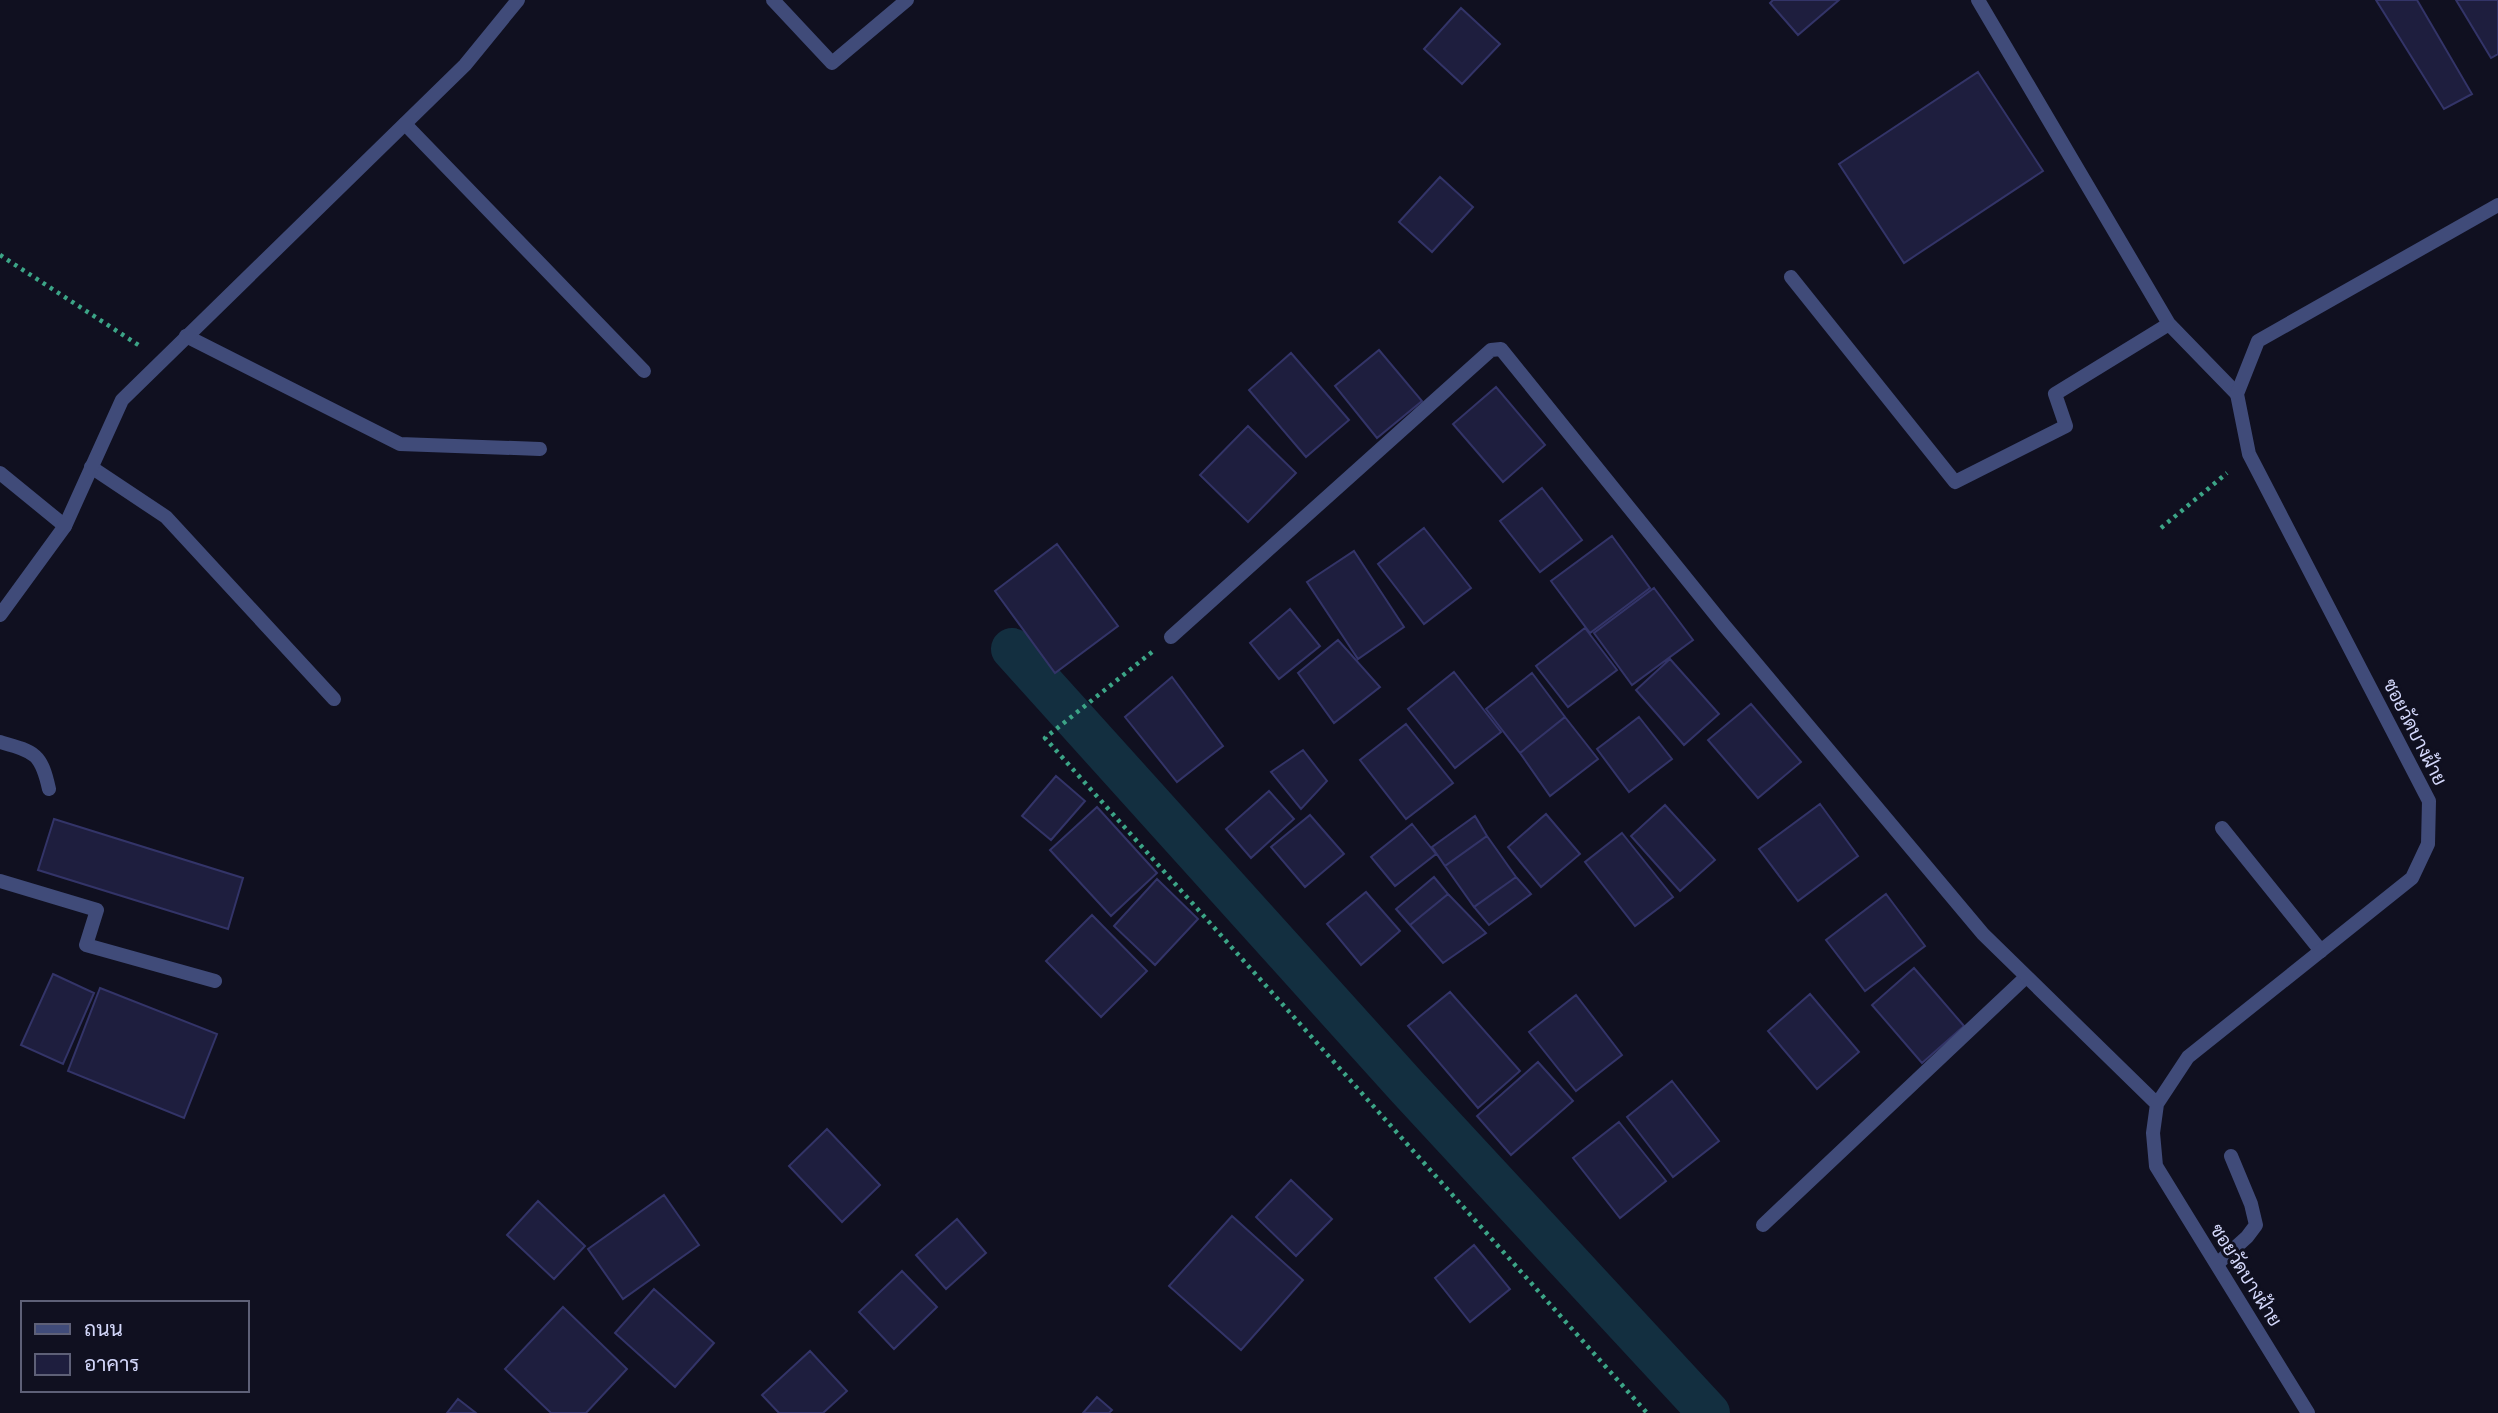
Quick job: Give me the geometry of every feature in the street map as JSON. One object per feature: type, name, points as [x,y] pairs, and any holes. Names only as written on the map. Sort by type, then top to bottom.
[{"type":"street","points":[[0,615],[65,526],[122,400],[465,65],[518,0]]},
{"type":"street","points":[[773,0],[832,63],[907,0]]},
{"type":"street","points":[[1978,0],[2169,324],[2237,394],[2258,341],[2498,205]]},
{"type":"street","points":[[405,124],[643,371]]},
{"type":"street","points":[[1791,277],[1955,482],[2066,426],[2055,394],[2169,324]]},
{"type":"street","points":[[186,336],[400,444],[540,449]]},
{"type":"street","points":[[1171,637],[1491,350],[1498,348],[1518,366],[1723,624],[1983,934],[2157,1104]]},
{"type":"street","name":"ซอยวัดบางฝ้าย","points":[[2237,394],[2249,454],[2429,801],[2428,844],[2412,877],[2188,1058],[2157,1104],[2153,1133],[2156,1166],[2308,1413]]},
{"type":"street","points":[[91,467],[166,517],[334,699]]},
{"type":"street","points":[[0,473],[65,526]]},
{"type":"street","points":[[0,742],[34,752],[44,766],[49,789]]},
{"type":"street","points":[[2222,828],[2321,951]]},
{"type":"street","points":[[0,881],[96,909],[86,945],[215,981]]},
{"type":"street","points":[[1763,1225],[2026,977]]},
{"type":"street","points":[[2217,1264],[2248,1237],[2256,1225],[2251,1204],[2231,1156]]},
{"type":"path","points":[[0,255],[161,360]]},
{"type":"path","points":[[2161,528],[2249,454]]},
{"type":"path","points":[[1139,663],[1045,738],[1647,1413]]},
{"type":"building","points":[[1773,0],[1839,0],[1798,35],[1770,3]]},
{"type":"building","points":[[2376,0],[2417,0],[2472,94],[2444,109]]},
{"type":"building","points":[[2456,0],[2498,0],[2498,54],[2491,58]]},
{"type":"building","points":[[1461,8],[1500,44],[1462,84],[1424,49]]},
{"type":"building","points":[[1978,72],[2043,171],[1904,263],[1839,164]]},
{"type":"building","points":[[1440,177],[1473,207],[1432,252],[1399,222]]},
{"type":"building","points":[[1379,350],[1422,401],[1377,438],[1335,386]]},
{"type":"building","points":[[1291,353],[1349,420],[1306,457],[1249,390]]},
{"type":"building","points":[[1496,387],[1545,445],[1503,482],[1453,424]]},
{"type":"building","points":[[1248,426],[1296,473],[1248,522],[1200,475]]},
{"type":"building","points":[[1542,488],[1582,540],[1540,572],[1500,521]]},
{"type":"building","points":[[1424,528],[1471,588],[1424,624],[1378,564]]},
{"type":"building","points":[[1612,536],[1650,588],[1590,633],[1551,581]]},
{"type":"building","points":[[1057,544],[1118,626],[1055,673],[995,591]]},
{"type":"building","points":[[1354,551],[1404,627],[1358,659],[1307,582]]},
{"type":"building","points":[[1654,588],[1693,640],[1632,685],[1594,633]]},
{"type":"building","points":[[1290,609],[1320,646],[1279,679],[1250,643]]},
{"type":"building","points":[[1585,628],[1617,670],[1568,707],[1536,666]]},
{"type":"building","points":[[1338,640],[1380,687],[1334,723],[1298,673]]},
{"type":"building","points":[[1670,659],[1719,714],[1684,745],[1636,690]]},
{"type":"building","points":[[1454,672],[1501,732],[1455,768],[1408,709]]},
{"type":"building","points":[[1532,673],[1565,717],[1520,753],[1486,709]]},
{"type":"building","points":[[1172,677],[1223,746],[1177,782],[1125,717]]},
{"type":"building","points":[[1751,704],[1801,762],[1758,798],[1708,740]]},
{"type":"building","points":[[1565,717],[1598,759],[1550,796],[1520,753]]},
{"type":"building","points":[[1639,717],[1672,759],[1629,792],[1597,749]]},
{"type":"building","points":[[1406,724],[1453,783],[1406,819],[1360,760]]},
{"type":"building","points":[[1303,750],[1327,781],[1301,809],[1271,772]]},
{"type":"building","points":[[1056,776],[1085,801],[1051,840],[1022,816]]},
{"type":"building","points":[[1269,791],[1294,819],[1251,858],[1226,829]]},
{"type":"building","points":[[1820,804],[1858,856],[1798,901],[1759,849]]},
{"type":"building","points":[[1665,805],[1715,860],[1680,891],[1631,836]]},
{"type":"building","points":[[1097,807],[1157,873],[1111,916],[1050,850]]},
{"type":"building","points":[[1546,814],[1580,854],[1541,887],[1508,847]]},
{"type":"building","points":[[1310,815],[1344,854],[1305,887],[1271,847]]},
{"type":"building","points":[[1475,816],[1487,836],[1445,866],[1432,847]]},
{"type":"building","points":[[54,819],[243,878],[228,929],[38,870]]},
{"type":"building","points":[[1412,824],[1436,854],[1395,886],[1371,857]]},
{"type":"building","points":[[1622,833],[1673,897],[1635,926],[1585,862]]},
{"type":"building","points":[[1487,836],[1516,877],[1474,907],[1445,866]]},
{"type":"building","points":[[1434,877],[1448,894],[1410,925],[1396,909]]},
{"type":"building","points":[[1516,877],[1531,894],[1489,925],[1474,907]]},
{"type":"building","points":[[1157,879],[1198,919],[1155,965],[1114,926]]},
{"type":"building","points":[[1366,892],[1400,931],[1361,965],[1327,924]]},
{"type":"building","points":[[1448,894],[1486,933],[1443,963],[1410,925]]},
{"type":"building","points":[[1886,894],[1925,946],[1865,991],[1826,940]]},
{"type":"building","points":[[1092,915],[1147,971],[1101,1017],[1046,961]]},
{"type":"building","points":[[1914,968],[1964,1026],[1922,1063],[1872,1005]]},
{"type":"building","points":[[53,974],[94,993],[63,1064],[21,1045]]},
{"type":"building","points":[[100,988],[217,1034],[184,1118],[68,1071]]},
{"type":"building","points":[[1450,992],[1520,1071],[1478,1108],[1408,1026]]},
{"type":"building","points":[[1810,994],[1859,1052],[1817,1089],[1768,1031]]},
{"type":"building","points":[[1576,995],[1622,1055],[1576,1091],[1529,1032]]},
{"type":"building","points":[[1538,1062],[1573,1101],[1511,1155],[1477,1116]]},
{"type":"building","points":[[1672,1081],[1719,1141],[1673,1177],[1627,1117]]},
{"type":"building","points":[[1619,1122],[1666,1181],[1620,1218],[1573,1158]]},
{"type":"building","points":[[827,1129],[880,1185],[842,1222],[789,1166]]},
{"type":"building","points":[[1291,1180],[1332,1219],[1296,1256],[1256,1217]]},
{"type":"building","points":[[664,1195],[699,1245],[623,1299],[588,1249]]},
{"type":"building","points":[[538,1201],[585,1246],[554,1279],[507,1235]]},
{"type":"building","points":[[1232,1216],[1303,1280],[1241,1350],[1169,1286]]},
{"type":"building","points":[[957,1219],[986,1253],[946,1289],[916,1255]]},
{"type":"building","points":[[1474,1245],[1510,1289],[1470,1322],[1435,1278]]},
{"type":"building","points":[[902,1271],[937,1307],[894,1349],[859,1312]]},
{"type":"building","points":[[654,1289],[714,1343],[675,1387],[615,1333]]},
{"type":"building","points":[[563,1307],[627,1369],[586,1413],[551,1413],[505,1369]]},
{"type":"building","points":[[810,1351],[847,1391],[823,1413],[779,1413],[762,1395]]},
{"type":"building","points":[[1097,1397],[1112,1410],[1109,1413],[1083,1413]]},
{"type":"building","points":[[458,1399],[476,1413],[447,1413]]},
{"type":"waterway","points":[[1012,649],[1408,1088],[1709,1413]]}]
